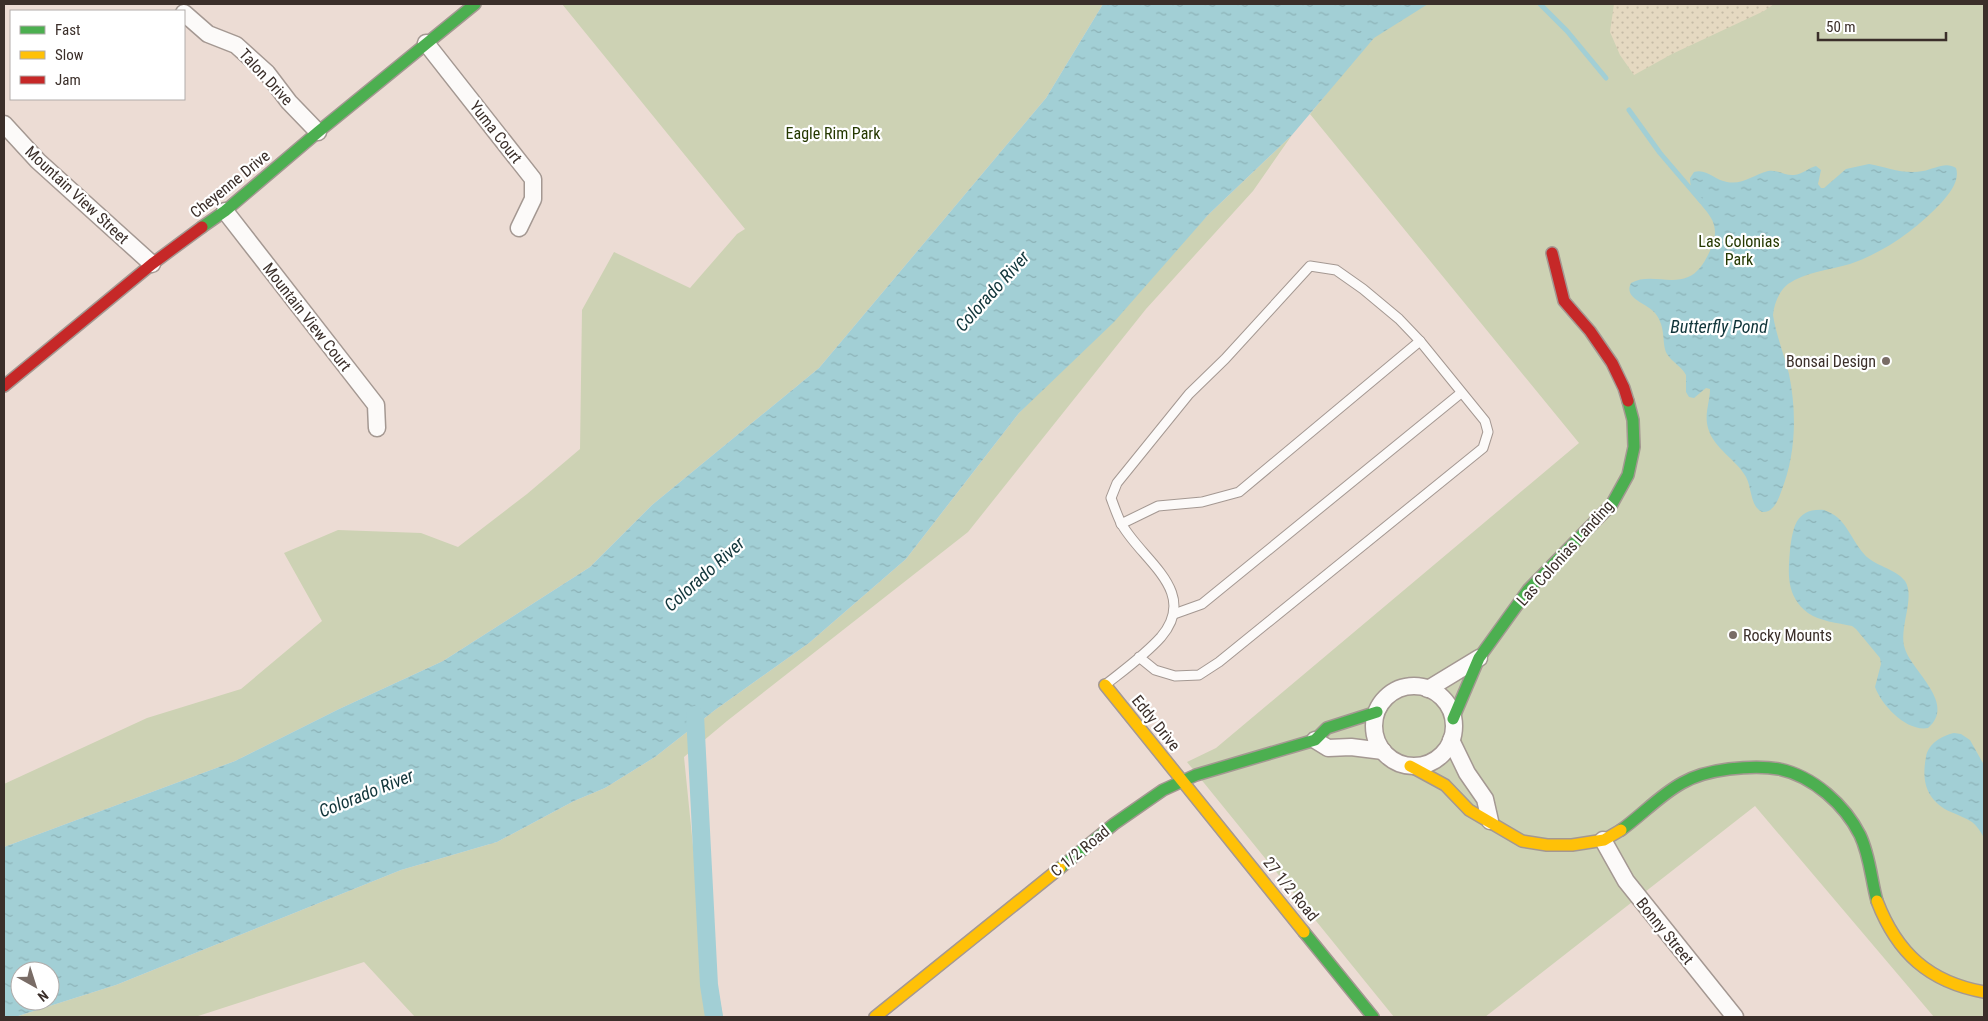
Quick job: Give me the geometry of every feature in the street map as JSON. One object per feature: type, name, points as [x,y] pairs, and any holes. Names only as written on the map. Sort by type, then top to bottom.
[{"type":"street","name":"Cheyenne Drive","points":[[4,386],[152,264],[225,211],[318,132],[475,4]]},
{"type":"street","name":"Talon Drive","points":[[185,14],[208,34],[236,45],[267,73],[289,102],[318,132]]},
{"type":"street","name":"Yuma Court","points":[[426,44],[533,180],[533,199],[519,228]]},
{"type":"street","name":"Mountain View Street","points":[[4,124],[38,161],[152,264]]},
{"type":"street","name":"Mountain View Court","points":[[225,211],[376,405],[377,428]]},
{"type":"street","name":"Las Colonias Landing","points":[[1453,720],[1479,658],[1528,590],[1612,504],[1628,475],[1634,447],[1633,420],[1624,388],[1607,355],[1590,331],[1564,301],[1552,253]]},
{"type":"street","name":"Las Colonias Landing","points":[[1428,689],[1479,658]]},
{"type":"street","name":"Eddy Drive","points":[[1105,685],[1183,781]]},
{"type":"street","points":[[1410,766],[1420,765],[1439,757],[1451,740],[1453,720],[1450,709],[1437,694],[1428,689],[1407,687],[1389,695],[1377,712],[1374,722],[1375,733],[1383,751],[1391,759],[1410,766],[1450,789],[1468,810],[1520,840],[1542,845],[1565,847],[1603,840],[1637,818],[1680,784],[1711,771],[1760,766],[1797,776],[1827,794],[1854,825],[1864,844],[1876,898],[1884,919],[1894,939],[1908,956],[1934,976],[1968,990],[1984,992]]},
{"type":"street","name":"C 1/2 Road","points":[[874,1017],[1114,824],[1163,790],[1196,775],[1315,740],[1327,728],[1377,712]]},
{"type":"street","points":[[1315,740],[1328,748],[1352,747],[1383,751]]},
{"type":"street","points":[[1451,740],[1467,773],[1485,799],[1490,821]]},
{"type":"street","name":"27 1/2 Road","points":[[1183,781],[1373,1017]]},
{"type":"street","name":"Bonny Street","points":[[1603,840],[1626,881],[1734,1017]]},
{"type":"lane","points":[[1105,685],[1140,658],[1162,636],[1174,614],[1174,596],[1164,578],[1122,524],[1111,498],[1117,483],[1189,394],[1225,359],[1310,266],[1336,270],[1399,319],[1420,341],[1485,422],[1488,432],[1483,448],[1220,662],[1198,675],[1175,676],[1155,670],[1140,658]]},
{"type":"lane","points":[[1122,524],[1158,506],[1202,502],[1238,492],[1420,341]]},
{"type":"lane","points":[[1174,614],[1202,604],[1461,392]]},
{"type":"green space","name":"Eagle Rim Park","points":[[562,4],[1103,4],[1046,98],[819,368],[652,505],[590,567],[443,661],[339,709],[235,761],[4,847],[4,784],[147,718],[241,689],[322,621],[284,553],[338,530],[421,533],[458,547],[527,494],[580,449],[582,310],[614,252],[690,288],[737,234],[745,229]]},
{"type":"green space","name":"Las Colonias Park","points":[[1399,4],[1984,4],[1984,1017],[1934,1017],[1755,806],[1485,1017],[1394,1017],[1187,762],[1216,748],[1579,443],[1310,114]]},
{"type":"green space","points":[[1292,135],[1253,191],[1146,309],[968,532],[727,721],[684,757],[694,856],[723,1017],[415,1017],[364,962],[195,1017],[15,1017],[34,1011],[60,1011],[60,1003],[116,985],[401,870],[497,842],[574,801],[605,788],[655,757],[715,710],[809,643],[906,559],[1019,413],[1208,215]]},
{"type":"sand","points":[[1614,4],[1774,4],[1764,11],[1672,54],[1634,75],[1620,55],[1610,32]]},
{"type":"water","name":"Colorado River","points":[[1103,4],[1428,4],[1374,38],[1292,135],[1208,215],[1114,322],[1019,413],[906,559],[809,643],[715,710],[655,757],[605,788],[574,801],[497,842],[401,870],[116,985],[60,1003],[60,961],[10,961],[10,1011],[34,1011],[15,1017],[4,1017],[4,847],[235,761],[339,709],[443,661],[590,567],[652,505],[819,368],[1046,98]]},
{"type":"water","name":"Butterfly Pond","points":[[1869,164],[1909,172],[1948,165],[1956,168],[1957,177],[1951,190],[1942,202],[1900,239],[1863,259],[1795,280],[1788,284],[1780,294],[1773,315],[1792,389],[1794,434],[1790,463],[1777,503],[1769,511],[1762,512],[1755,506],[1746,477],[1715,442],[1708,428],[1707,418],[1710,389],[1706,388],[1694,398],[1689,397],[1686,392],[1686,375],[1665,350],[1659,319],[1651,309],[1633,297],[1629,288],[1631,283],[1638,280],[1674,280],[1691,276],[1706,258],[1714,241],[1715,229],[1708,213],[1696,198],[1692,189],[1690,178],[1694,172],[1707,173],[1723,181],[1733,183],[1768,171],[1791,175],[1816,166],[1821,170],[1818,184],[1821,188],[1824,188],[1846,169]]},
{"type":"water","points":[[1824,510],[1832,513],[1843,523],[1859,548],[1868,558],[1896,573],[1905,581],[1909,596],[1903,641],[1905,649],[1930,688],[1938,709],[1936,719],[1928,728],[1912,726],[1904,722],[1883,702],[1875,687],[1881,664],[1880,658],[1856,629],[1852,626],[1812,616],[1801,606],[1792,592],[1789,568],[1791,542],[1795,527],[1807,512]]},
{"type":"water","points":[[1954,733],[1961,734],[1970,740],[1984,765],[1984,838],[1972,822],[1943,808],[1936,802],[1925,782],[1926,757],[1929,748],[1940,738]]},
{"type":"waterway","points":[[1540,4],[1567,31],[1606,78]]},
{"type":"waterway","points":[[1629,110],[1660,153],[1701,201]]},
{"type":"waterway","points":[[695,715],[709,985],[714,1017]]},
{"type":"traffic: fast","points":[[202,227],[225,211],[318,132],[475,4]]},
{"type":"traffic: fast","points":[[1453,719],[1479,658],[1528,590],[1612,504],[1628,475],[1634,447],[1633,420],[1628,401]]},
{"type":"traffic: fast","points":[[1060,868],[1114,824],[1163,790],[1196,775],[1315,740],[1327,728],[1377,712]]},
{"type":"traffic: fast","points":[[1621,830],[1666,793],[1693,778],[1711,772],[1735,768],[1760,767],[1779,769],[1804,778],[1816,785],[1827,793],[1846,813],[1854,824],[1863,843],[1877,901]]},
{"type":"traffic: fast","points":[[1304,932],[1373,1017]]},
{"type":"traffic: slow","points":[[1105,685],[1304,932]]},
{"type":"traffic: slow","points":[[1410,766],[1445,785],[1469,810],[1522,841],[1547,845],[1572,845],[1604,840],[1621,830]]},
{"type":"traffic: slow","points":[[875,1017],[1060,868]]},
{"type":"traffic: slow","points":[[1877,901],[1894,936],[1917,962],[1931,973],[1947,981],[1984,992]]},
{"type":"traffic: jam","points":[[4,386],[152,264],[202,227]]},
{"type":"traffic: jam","points":[[1552,253],[1564,301],[1590,331],[1612,363],[1628,401]]},
{"type":"place","name":"Bonsai Design","points":[[1886,361]]},
{"type":"place","name":"Rocky Mounts","points":[[1733,635]]}]
